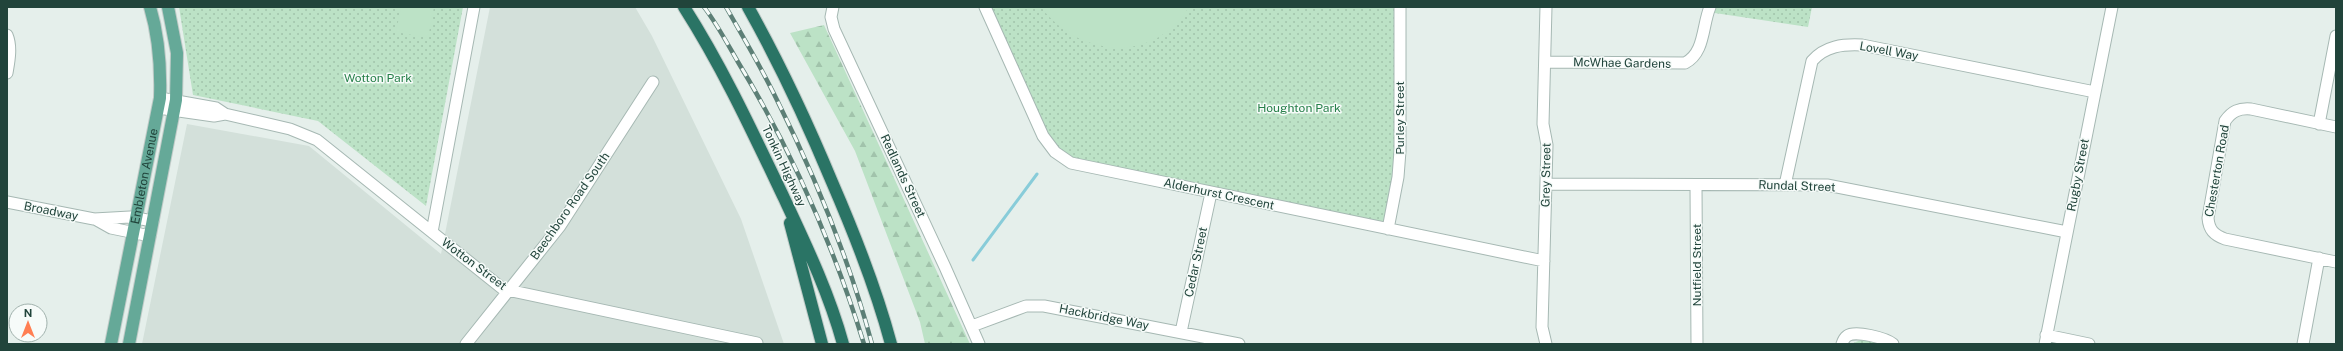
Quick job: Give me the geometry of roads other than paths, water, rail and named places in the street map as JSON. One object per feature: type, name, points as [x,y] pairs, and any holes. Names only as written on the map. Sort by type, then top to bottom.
[{"type":"highway","name":"Tonkin Highway","points":[[684,7],[742,110],[806,244],[843,344]]},
{"type":"highway","points":[[748,7],[792,90],[853,231],[871,279],[891,344]]},
{"type":"highway","points":[[784,198],[822,344]]},
{"type":"main road","name":"Embleton Avenue","points":[[112,339],[159,103],[160,85],[158,42],[150,7]]},
{"type":"main road","name":"Embleton Avenue","points":[[129,344],[175,105],[177,53],[168,7]]},
{"type":"main road","points":[[160,85],[166,89],[170,86],[171,69],[177,53]]},
{"type":"main road","points":[[112,339],[127,307],[137,300]]},
{"type":"street","points":[[432,232],[474,7]]},
{"type":"street","name":"Redlands Street","points":[[833,7],[831,17],[834,29],[979,344]]},
{"type":"street","name":"Alderhurst Crescent","points":[[985,7],[1043,136],[1055,152],[1071,163],[1544,261]]},
{"type":"street","name":"Purley Street","points":[[1388,229],[1398,177],[1400,151],[1400,7]]},
{"type":"street","name":"Grey Street","points":[[1546,7],[1543,124],[1547,145],[1542,327],[1546,344]]},
{"type":"street","name":"McWhae Gardens","points":[[1545,62],[1685,63],[1695,56],[1699,49],[1710,7]]},
{"type":"street","name":"Rugby Street","points":[[2046,339],[2112,7]]},
{"type":"street","points":[[7,35],[9,41],[10,58],[7,73]]},
{"type":"street","points":[[2319,124],[2336,36]]},
{"type":"street","name":"Lovell Way","points":[[1785,185],[1812,61],[1820,53],[1829,49],[1844,45],[1862,45],[2095,92]]},
{"type":"street","name":"Beechboro Road South","points":[[466,344],[560,226],[653,82]]},
{"type":"street","name":"Wotton Street","points":[[159,103],[175,105],[214,116],[225,114],[290,129],[317,140],[503,289],[757,344]]},
{"type":"street","name":"Chesterton Road","points":[[2336,127],[2251,109],[2233,112],[2225,121],[2208,218],[2208,226],[2217,236],[2336,262]]},
{"type":"street","name":"Rundal Street","points":[[1546,184],[1696,186],[1827,185],[2067,232]]},
{"type":"street","name":"Nutfield Street","points":[[1696,186],[1697,344]]},
{"type":"street","name":"Cedar Street","points":[[1182,332],[1211,193]]},
{"type":"street","name":"Broadway","points":[[7,202],[94,219],[136,218],[153,221]]},
{"type":"street","name":"Broadway","points":[[94,219],[111,228],[150,236]]},
{"type":"street","points":[[2303,344],[2319,258]]},
{"type":"street","name":"Hackbridge Way","points":[[972,326],[1026,306],[1044,306],[1239,344]]},
{"type":"street","points":[[1842,344],[1847,336],[1852,334],[1885,340],[1893,344]]},
{"type":"street","points":[[2046,339],[2088,344]]},
{"type":"waterway","points":[[973,260],[1037,174]]},
{"type":"railway","points":[[704,7],[722,34],[758,96],[810,199],[839,270],[864,344]]},
{"type":"railway","points":[[726,7],[770,86],[804,157],[842,249],[872,344]]},
{"type":"park label","name":"Wotton Park","points":[[378,78]]},
{"type":"park label","name":"Houghton Park","points":[[1299,108]]}]
